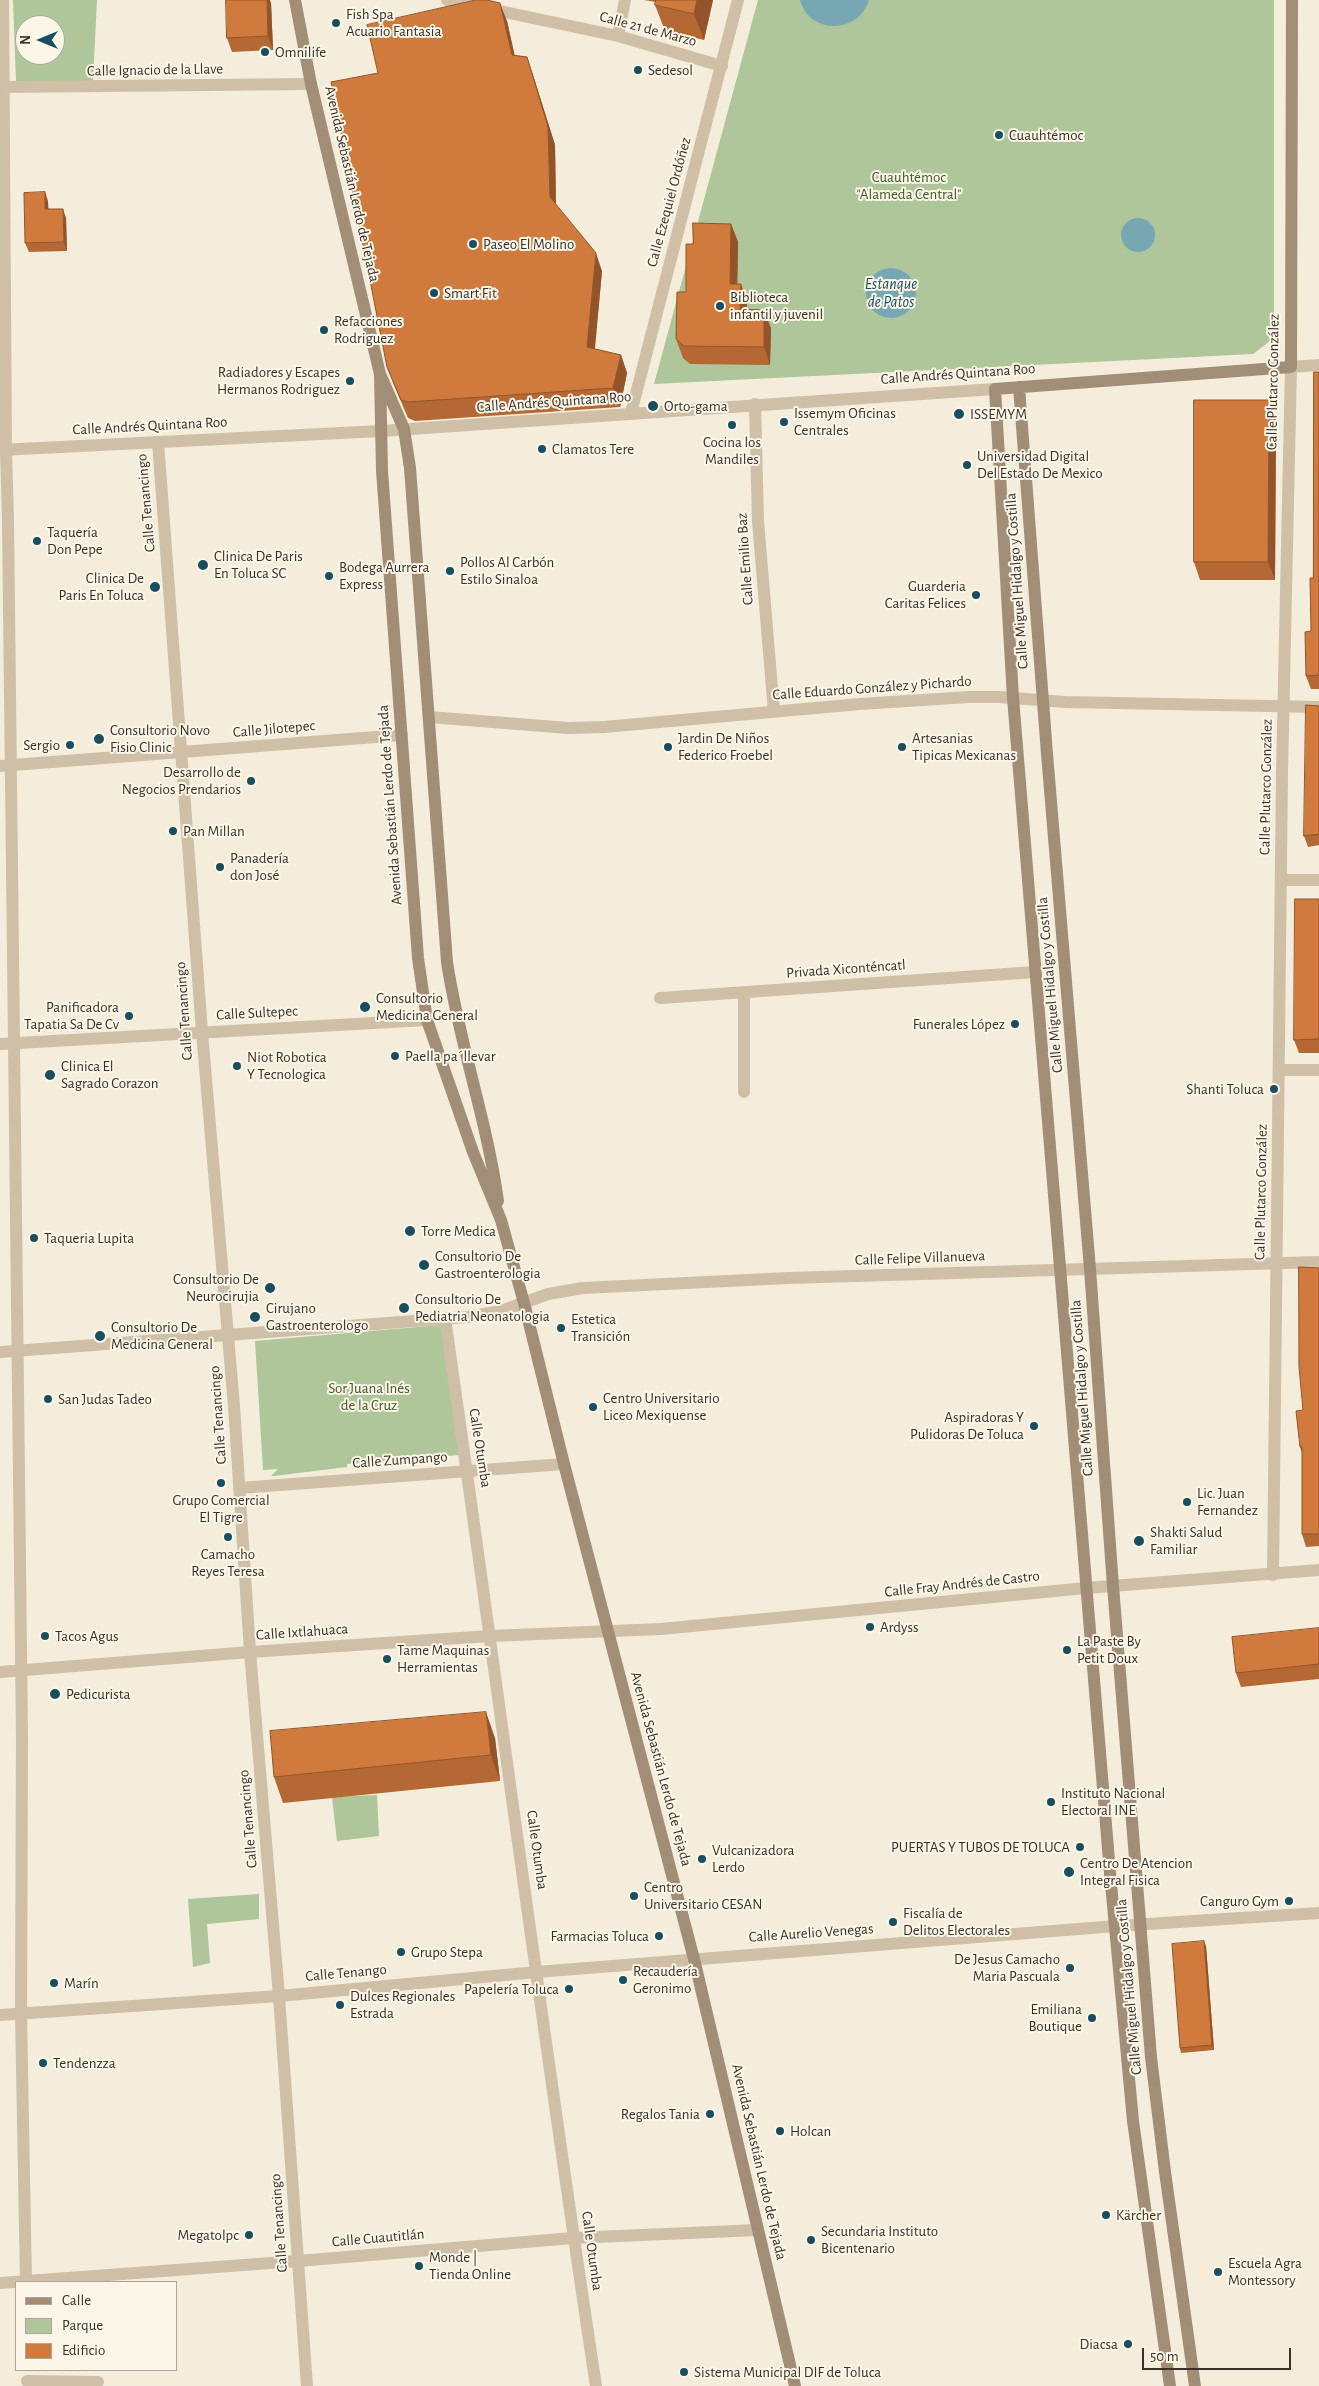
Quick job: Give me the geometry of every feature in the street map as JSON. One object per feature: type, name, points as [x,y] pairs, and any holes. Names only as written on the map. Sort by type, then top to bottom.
[{"type":"main road","name":"Avenida Sebastián Lerdo de Tejada","points":[[295,0],[311,84],[380,374],[404,429],[410,468],[450,985],[475,1096],[488,1140],[501,1220],[694,1959],[795,2386]]},
{"type":"main road","name":"Calle Plutarco González","points":[[1290,367],[1292,0]]},
{"type":"main road","name":"Calle Andrés Quintana Roo","points":[[995,388],[1290,367]]},
{"type":"main road","name":"Avenida Sebastián Lerdo de Tejada","points":[[380,374],[381,431],[418,958],[427,1020],[473,1152],[501,1220]]},
{"type":"main road","name":"Calle Miguel Hidalgo y Costilla","points":[[1019,387],[1042,701],[1090,1269],[1140,1924],[1157,2112],[1195,2386]]},
{"type":"main road","name":"Calle Miguel Hidalgo y Costilla","points":[[995,388],[1013,698],[1086,1588],[1133,2122],[1170,2386]]},
{"type":"street","points":[[3,0],[5,765],[14,1043],[22,1671],[21,2015],[26,2281]]},
{"type":"street","name":"Calle 21 de Marzo","points":[[447,0],[618,36],[722,66]]},
{"type":"street","points":[[618,36],[625,0]]},
{"type":"street","name":"Calle Ezequiel Ordóñez","points":[[631,413],[738,0]]},
{"type":"street","name":"Calle Ignacio de la Llave","points":[[2,87],[311,84]]},
{"type":"street","name":"Calle Andrés Quintana Roo","points":[[1290,367],[1319,366]]},
{"type":"street","name":"Calle Plutarco González","points":[[1273,1575],[1283,706],[1290,367]]},
{"type":"street","name":"Calle Andrés Quintana Roo","points":[[3,450],[381,431],[995,388]]},
{"type":"street","name":"Calle Emilio Baz","points":[[755,404],[758,521],[774,712]]},
{"type":"street","name":"Calle Tenancingo","points":[[158,442],[202,1032],[228,1334],[250,1652],[279,1996],[308,2386]]},
{"type":"street","name":"Calle Eduardo González y Pichardo","points":[[429,717],[568,728],[604,727],[936,699],[1013,698],[1042,701],[1319,707]]},
{"type":"street","name":"Calle Jilotepec","points":[[5,765],[402,735]]},
{"type":"street","points":[[1282,880],[1319,880]]},
{"type":"street","name":"Privada Xiconténcatl","points":[[660,998],[1035,972]]},
{"type":"street","points":[[744,992],[744,1092]]},
{"type":"street","name":"Calle Sultepec","points":[[0,1044],[427,1020]]},
{"type":"street","points":[[1279,1070],[1319,1070]]},
{"type":"street","name":"Calle Felipe Villanueva","points":[[0,1352],[486,1315],[548,1294],[583,1288],[789,1278],[1319,1262]]},
{"type":"street","name":"Calle Otumba","points":[[445,1318],[468,1471],[573,2238],[596,2386]]},
{"type":"street","name":"Calle Zumpango","points":[[239,1488],[564,1464]]},
{"type":"street","name":"Calle Fray Andrés de Castro","points":[[607,1631],[714,1624],[1086,1588],[1319,1570]]},
{"type":"street","name":"Calle Ixtlahuaca","points":[[0,1672],[250,1652],[490,1636],[607,1631]]},
{"type":"street","name":"Calle Aurelio Venegas","points":[[694,1959],[1140,1924],[1319,1913]]},
{"type":"street","name":"Calle Tenango","points":[[0,2015],[279,1996],[694,1959]]},
{"type":"street","name":"Calle Cuautitlán","points":[[39,2281],[573,2238],[758,2230]]},
{"type":"street","name":"Calle Cuautitlán","points":[[0,2283],[15,2282]]},
{"type":"street","points":[[27,2379],[98,2382]]},
{"type":"green space","points":[[13,0],[97,0],[93,81],[16,82],[15,65],[65,65],[65,15],[15,15],[15,55]]},
{"type":"green space","name":"Cuauhtémoc \"Alameda Central\"","points":[[758,0],[1274,0],[1274,338],[1253,354],[654,384]]},
{"type":"green space","name":"Sor Juana Inés de la Cruz","points":[[441,1325],[459,1455],[347,1464],[347,1467],[274,1476],[271,1476],[278,1469],[263,1470],[255,1341]]},
{"type":"green space","points":[[377,1795],[379,1836],[337,1841],[332,1797]]},
{"type":"green space","points":[[259,1894],[259,1919],[207,1924],[210,1963],[193,1967],[188,1899]]},
{"type":"water","points":[[800,0],[869,0],[864,11],[855,19],[845,24],[834,26],[813,20],[805,11]]},
{"type":"water","points":[[1138,218],[1145,219],[1150,223],[1154,228],[1154,242],[1150,247],[1145,251],[1138,252],[1131,251],[1126,247],[1122,242],[1121,235],[1122,228],[1126,223],[1131,219]]},
{"type":"water","name":"Estanque de Patos","points":[[886,268],[896,268],[909,275],[916,288],[916,298],[909,311],[896,318],[886,318],[877,314],[870,307],[866,298],[866,288],[870,279],[877,272]]},
{"type":"building","points":[[226,0],[267,0],[268,36],[227,38]]},
{"type":"building","name":"Paseo El Molino","points":[[476,0],[500,3],[512,55],[527,57],[548,127],[550,197],[596,253],[587,347],[621,355],[613,388],[408,402],[401,400],[387,367],[331,82],[378,73],[367,25]]},
{"type":"building","points":[[656,0],[697,0],[694,14],[655,5]]},
{"type":"building","points":[[45,192],[45,209],[63,209],[64,242],[25,243],[24,193]]},
{"type":"building","name":"Biblioteca infantil y juvenil","points":[[693,223],[731,224],[730,284],[741,284],[740,309],[764,310],[764,347],[684,346],[676,339],[677,292],[686,292],[686,244],[693,244]]},
{"type":"building","points":[[1314,372],[1319,372],[1319,675],[1306,676],[1305,632],[1311,631],[1310,578],[1313,578]]},
{"type":"building","points":[[1194,400],[1269,400],[1268,562],[1194,562]]},
{"type":"building","points":[[1306,705],[1319,706],[1319,834],[1304,836]]},
{"type":"building","points":[[1295,899],[1319,899],[1319,1039],[1294,1040]]},
{"type":"building","points":[[1299,1267],[1319,1268],[1319,1534],[1302,1534],[1302,1447],[1300,1447],[1296,1411],[1303,1410],[1299,1367]]},
{"type":"building","points":[[1319,1628],[1319,1664],[1236,1673],[1232,1637]]},
{"type":"building","points":[[486,1712],[491,1755],[274,1777],[270,1731]]},
{"type":"building","points":[[1204,1941],[1212,2045],[1180,2048],[1172,1944]]},
{"type":"place","name":"Fish Spa Acuario Fantasia","points":[[336,23]]},
{"type":"place","name":"Omnilife","points":[[265,52]]},
{"type":"place","name":"Sedesol","points":[[638,70]]},
{"type":"place","name":"Cuauhtémoc","points":[[999,135]]},
{"type":"place","name":"Paseo El Molino","points":[[473,244]]},
{"type":"place","name":"Smart Fit","points":[[434,293]]},
{"type":"place","name":"Biblioteca infantil y juvenil","points":[[720,306]]},
{"type":"place","name":"Refacciones Rodriguez","points":[[324,330]]},
{"type":"place","name":"Radiadores y Escapes Hermanos Rodriguez","points":[[350,381]]},
{"type":"place","name":"Orto-gama","points":[[653,406]]},
{"type":"place","name":"ISSEMYM","points":[[959,414]]},
{"type":"place","name":"Issemym Oficinas Centrales","points":[[784,422]]},
{"type":"place","name":"Cocina los Mandiles","points":[[732,425]]},
{"type":"place","name":"Clamatos Tere","points":[[542,449]]},
{"type":"place","name":"Universidad Digital Del Estado De Mexico","points":[[967,465]]},
{"type":"place","name":"Taquería Don Pepe","points":[[37,541]]},
{"type":"place","name":"Clinica De Paris En Toluca SC","points":[[203,565]]},
{"type":"place","name":"Pollos Al Carbón Estilo Sinaloa","points":[[450,571]]},
{"type":"place","name":"Bodega Aurrera Express","points":[[329,576]]},
{"type":"place","name":"Clinica De Paris En Toluca","points":[[155,587]]},
{"type":"place","name":"Guarderia Caritas Felices","points":[[976,595]]},
{"type":"place","name":"Consultorio Novo Fisio Clinic","points":[[99,739]]},
{"type":"place","name":"Sergio","points":[[70,745]]},
{"type":"place","name":"Jardin De Niños Federico Froebel","points":[[668,747]]},
{"type":"place","name":"Artesanias Tipicas Mexicanas","points":[[902,747]]},
{"type":"place","name":"Desarrollo de Negocios Prendarios","points":[[251,781]]},
{"type":"place","name":"Pan Millan","points":[[173,831]]},
{"type":"place","name":"Panadería don José","points":[[220,867]]},
{"type":"place","name":"Consultorio Medicina General","points":[[365,1007]]},
{"type":"place","name":"Panificadora Tapatia Sa De Cv","points":[[129,1016]]},
{"type":"place","name":"Funerales López","points":[[1015,1024]]},
{"type":"place","name":"Paella pa´llevar","points":[[395,1056]]},
{"type":"place","name":"Niot Robotica Y Tecnologica","points":[[237,1066]]},
{"type":"place","name":"Clinica El Sagrado Corazon","points":[[50,1075]]},
{"type":"place","name":"Shanti Toluca","points":[[1274,1089]]},
{"type":"place","name":"Torre Medica","points":[[410,1231]]},
{"type":"place","name":"Taqueria Lupita","points":[[34,1238]]},
{"type":"place","name":"Consultorio De Gastroenterologia","points":[[424,1265]]},
{"type":"place","name":"Consultorio De Neurocirujia","points":[[270,1288]]},
{"type":"place","name":"Consultorio De Pediatria Neonatologia","points":[[404,1308]]},
{"type":"place","name":"Cirujano Gastroenterologo","points":[[255,1317]]},
{"type":"place","name":"Estetica Transición","points":[[561,1328]]},
{"type":"place","name":"Consultorio De Medicina General","points":[[100,1336]]},
{"type":"place","name":"San Judas Tadeo","points":[[48,1399]]},
{"type":"place","name":"Centro Universitario Liceo Mexiquense","points":[[593,1407]]},
{"type":"place","name":"Aspiradoras Y Pulidoras De Toluca","points":[[1034,1426]]},
{"type":"place","name":"Grupo Comercial El Tigre","points":[[221,1483]]},
{"type":"place","name":"Lic. Juan Fernandez","points":[[1187,1502]]},
{"type":"place","name":"Camacho Reyes Teresa","points":[[228,1537]]},
{"type":"place","name":"Shakti Salud Familiar","points":[[1139,1541]]},
{"type":"place","name":"Ardyss","points":[[870,1627]]},
{"type":"place","name":"Tacos Agus","points":[[45,1636]]},
{"type":"place","name":"La Paste By Petit Doux","points":[[1067,1650]]},
{"type":"place","name":"Tame Maquinas Herramientas","points":[[387,1659]]},
{"type":"place","name":"Pedicurista","points":[[55,1694]]},
{"type":"place","name":"Instituto Nacional Electoral INE","points":[[1051,1802]]},
{"type":"place","name":"PUERTAS Y TUBOS DE TOLUCA","points":[[1080,1847]]},
{"type":"place","name":"Vulcanizadora Lerdo","points":[[702,1859]]},
{"type":"place","name":"Centro De Atencion Integral Fisica","points":[[1069,1872]]},
{"type":"place","name":"Centro Universitario CESAN","points":[[634,1896]]},
{"type":"place","name":"Canguro Gym","points":[[1289,1901]]},
{"type":"place","name":"Fiscalía de Delitos Electorales","points":[[893,1922]]},
{"type":"place","name":"Farmacias Toluca","points":[[659,1936]]},
{"type":"place","name":"Grupo Stepa","points":[[401,1952]]},
{"type":"place","name":"De Jesus Camacho Maria Pascuala","points":[[1070,1968]]},
{"type":"place","name":"Recaudería Geronimo","points":[[623,1980]]},
{"type":"place","name":"Marín","points":[[54,1983]]},
{"type":"place","name":"Papelería Toluca","points":[[569,1989]]},
{"type":"place","name":"Dulces Regionales Estrada","points":[[340,2005]]},
{"type":"place","name":"Emiliana Boutique","points":[[1092,2018]]},
{"type":"place","name":"Tendenzza","points":[[43,2063]]},
{"type":"place","name":"Regalos Tania","points":[[710,2114]]},
{"type":"place","name":"Holcan","points":[[780,2131]]},
{"type":"place","name":"Kärcher","points":[[1106,2215]]},
{"type":"place","name":"Megatolpc","points":[[249,2235]]},
{"type":"place","name":"Secundaria Instituto Bicentenario","points":[[811,2240]]},
{"type":"place","name":"Monde | Tienda Online","points":[[419,2266]]},
{"type":"place","name":"Escuela Agra Montessory","points":[[1218,2272]]},
{"type":"place","name":"Diacsa","points":[[1128,2344]]},
{"type":"place","name":"Sistema Municipal DIF de Toluca","points":[[684,2372]]}]
